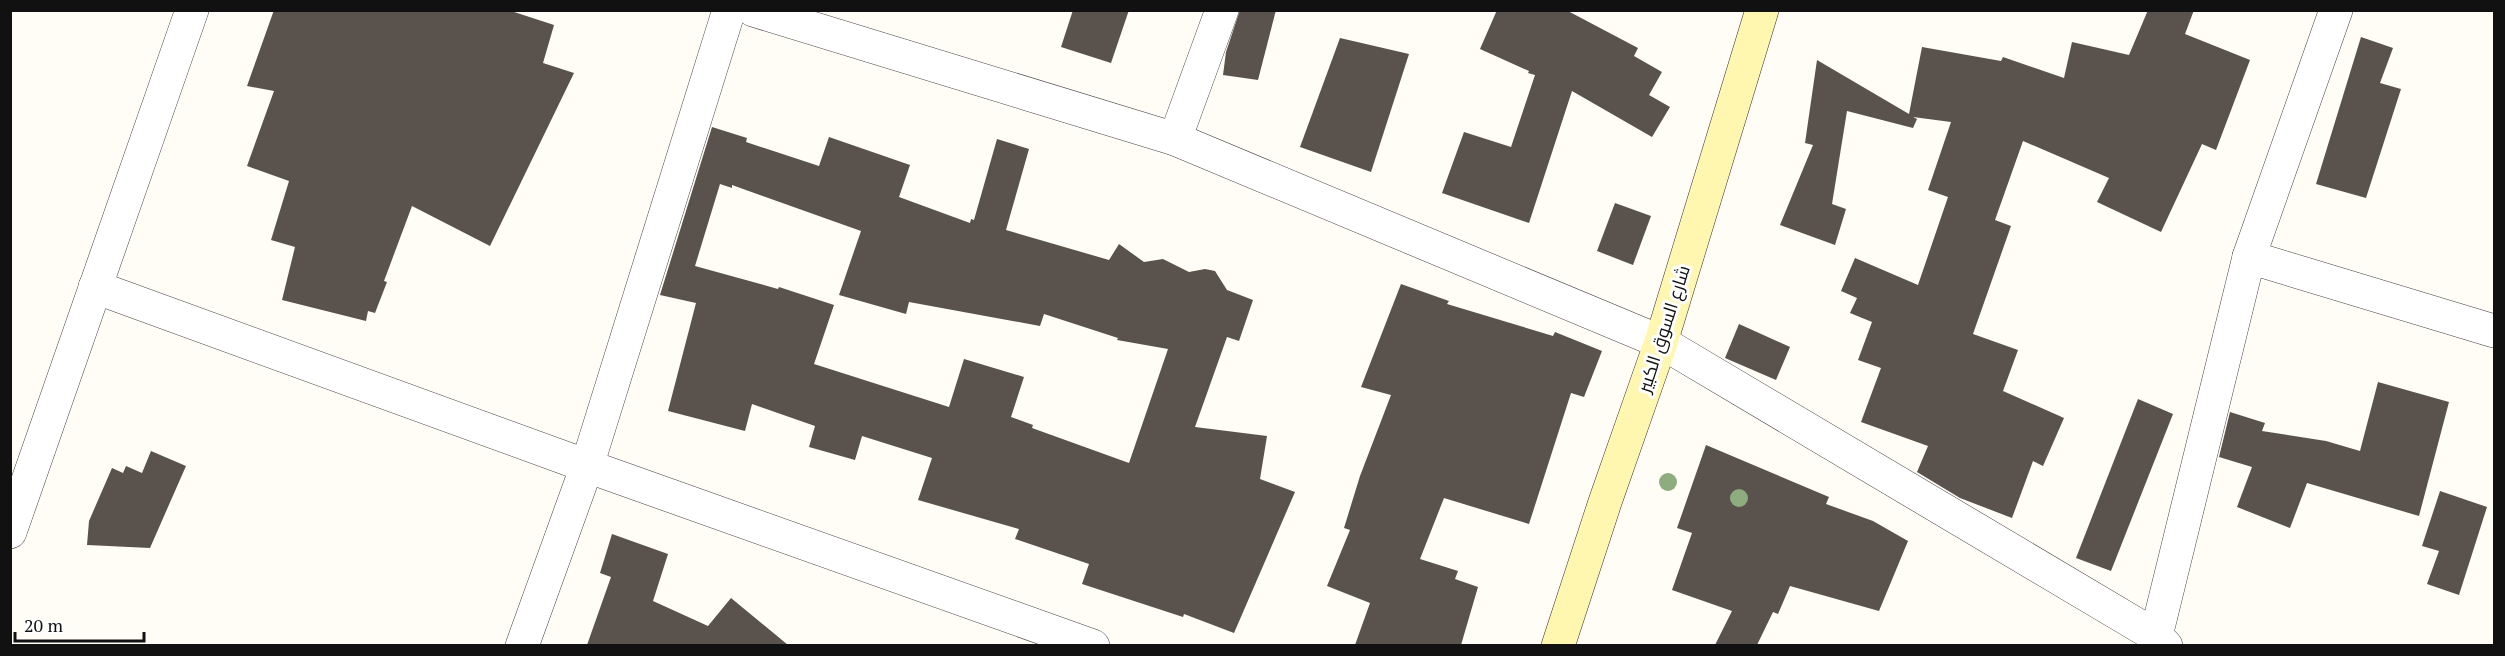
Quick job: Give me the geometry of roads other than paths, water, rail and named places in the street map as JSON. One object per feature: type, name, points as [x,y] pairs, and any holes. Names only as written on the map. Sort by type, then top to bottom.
[{"type":"street","points":[[10,532],[192,10]]},
{"type":"street","points":[[522,645],[587,466],[729,10]]},
{"type":"street","points":[[753,10],[1175,139],[1661,342],[2161,641],[2249,257],[2336,10]]},
{"type":"street","points":[[1175,139],[1222,10]]},
{"type":"street","name":"شارع السوق الكبير","points":[[1558,645],[1661,342],[1762,10]]},
{"type":"street","points":[[2249,257],[2494,331]]},
{"type":"street","points":[[95,286],[587,466],[1093,645]]}]
